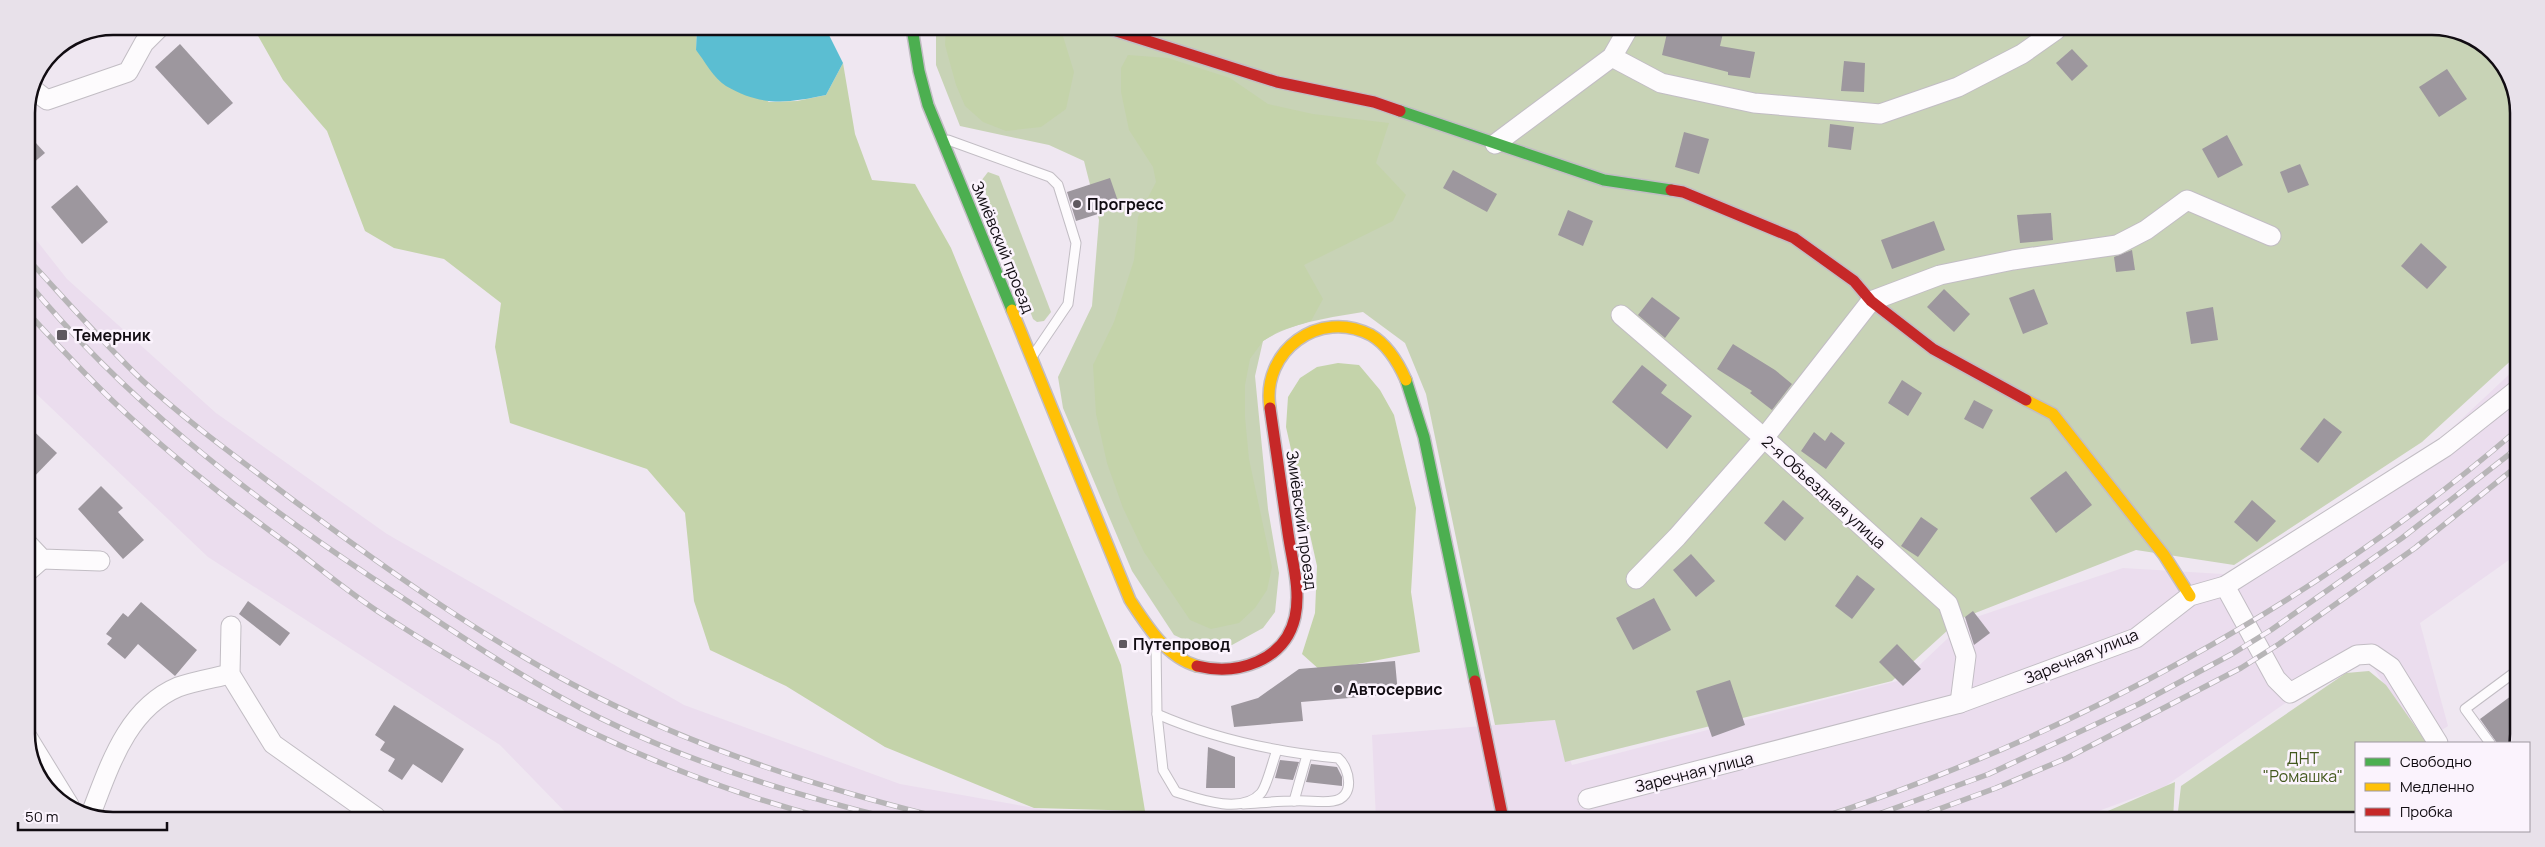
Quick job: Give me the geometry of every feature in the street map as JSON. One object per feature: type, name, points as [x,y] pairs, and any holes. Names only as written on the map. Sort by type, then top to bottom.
[{"type":"main road","name":"Змиёвский проезд","points":[[913,35],[919,71],[928,105],[940,137],[1130,600],[1156,639],[1180,658],[1198,666],[1216,670],[1249,666],[1268,656],[1280,646],[1290,631],[1296,612],[1297,590],[1269,403],[1270,378],[1277,360],[1288,346],[1306,335],[1340,327],[1359,329],[1376,337],[1391,353],[1403,373],[1425,446],[1502,812]]},
{"type":"main road","points":[[1129,35],[1277,82],[1374,102],[1604,180],[1683,192],[1794,238],[1854,280],[1871,301],[1933,349],[2053,414],[2164,555],[2190,596]]},
{"type":"street","points":[[38,93],[47,100],[128,72],[144,42],[151,35]]},
{"type":"street","points":[[1495,144],[1612,56],[1624,35]]},
{"type":"street","points":[[1612,56],[1661,83],[1745,101],[1880,114],[1958,87],[2022,54],[2049,35]]},
{"type":"street","points":[[1636,579],[1677,537],[1764,438],[1871,301],[1940,275],[2013,260],[2117,244],[2146,230],[2187,200],[2271,236]]},
{"type":"street","name":"2-я Объездная улица","points":[[1621,315],[1764,438],[1948,604],[1966,656],[1960,703]]},
{"type":"street","name":"Заречная улица","points":[[1588,799],[1960,703],[2136,638],[2190,596],[2224,586],[2445,447],[2510,396]]},
{"type":"street","points":[[35,552],[42,559]]},
{"type":"street","points":[[35,565],[42,559],[100,561]]},
{"type":"street","points":[[2224,586],[2276,679],[2290,693],[2357,655],[2372,654],[2391,667],[2437,742]]},
{"type":"street","points":[[231,626],[230,674],[273,744],[369,812]]},
{"type":"street","points":[[93,809],[115,752],[145,707],[178,688],[230,674]]},
{"type":"street","points":[[37,753],[62,794]]},
{"type":"lane","points":[[940,137],[1050,178],[1058,185],[1076,243],[1068,304],[1031,358]]},
{"type":"lane","points":[[1156,639],[1157,714],[1163,770],[1176,792],[1206,802],[1243,804],[1294,801],[1335,802],[1341,797],[1349,784],[1348,769],[1338,758],[1277,750],[1191,729],[1157,714]]},
{"type":"lane","points":[[2489,742],[2465,709],[2510,676]]},
{"type":"lane","points":[[1243,804],[1261,793],[1277,750]]},
{"type":"lane","points":[[1294,801],[1307,755]]},
{"type":"shaded area","points":[[35,238],[67,279],[216,413],[387,534],[684,705],[900,784],[1057,812],[565,812],[500,745],[208,557],[35,393]]},
{"type":"shaded area","points":[[2510,374],[2510,559],[2420,623],[2448,726],[2424,742],[2421,742],[2362,650],[2164,787],[2096,812],[1376,812],[1372,735],[1555,720],[1572,765],[1905,679],[1967,620],[2123,568],[2239,575],[2433,446]]},
{"type":"green space","points":[[258,35],[697,35],[696,50],[769,102],[797,101],[826,95],[843,63],[855,134],[872,180],[915,184],[951,248],[1121,665],[1145,811],[1034,808],[885,747],[786,686],[710,650],[694,601],[685,513],[647,469],[510,423],[495,347],[501,303],[444,259],[394,248],[365,231],[327,131],[283,80]]},
{"type":"green space","points":[[936,35],[2442,36],[2462,41],[2475,48],[2487,58],[2500,74],[2507,93],[2510,108],[2510,361],[2422,442],[2234,565],[2136,550],[1960,619],[1892,681],[1565,762],[1555,720],[1495,725],[1426,394],[1405,343],[1363,312],[1299,325],[1286,329],[1263,341],[1255,376],[1268,509],[1279,573],[1275,612],[1263,628],[1232,645],[1207,650],[1174,635],[1132,571],[1063,408],[1058,377],[1092,306],[1099,220],[1084,161],[1049,145],[960,126],[936,65]]},
{"type":"green space","points":[[946,35],[1063,35],[1074,72],[1066,109],[1041,127],[1006,131],[983,122],[965,106],[956,85],[945,45]]},
{"type":"green space","points":[[1128,55],[1168,58],[1230,78],[1268,104],[1313,114],[1389,123],[1376,163],[1406,195],[1393,221],[1304,265],[1323,299],[1311,321],[1279,331],[1263,341],[1250,359],[1245,385],[1245,417],[1249,459],[1272,567],[1267,590],[1255,608],[1239,623],[1211,629],[1190,620],[1144,552],[1123,508],[1107,463],[1096,414],[1093,365],[1114,322],[1134,260],[1138,217],[1156,182],[1153,167],[1129,130],[1121,92],[1121,68]]},
{"type":"green space","points":[[988,172],[999,176],[1051,312],[1044,321],[1037,322],[1033,319],[981,181]]},
{"type":"green space","points":[[1338,363],[1359,365],[1380,390],[1394,415],[1416,508],[1411,592],[1420,652],[1321,671],[1302,654],[1315,613],[1317,566],[1286,427],[1288,397],[1300,378],[1317,367]]},
{"type":"green space","name":"ДНТ \"Ромашка\"","points":[[2369,671],[2386,685],[2426,742],[2355,742],[2355,812],[2178,812],[2181,786],[2346,673]]},
{"type":"green space","points":[[2175,782],[2173,812],[2106,812]]},
{"type":"water","points":[[697,35],[829,35],[843,63],[826,95],[787,101],[763,100],[739,93],[726,86],[713,74],[696,50]]},
{"type":"building","points":[[1667,35],[1723,35],[1720,46],[1755,52],[1750,78],[1728,75],[1728,72],[1662,55]]},
{"type":"building","points":[[180,44],[233,103],[208,125],[155,67]]},
{"type":"building","points":[[2072,49],[2088,66],[2072,81],[2056,63]]},
{"type":"building","points":[[1844,61],[1865,63],[1864,92],[1841,91]]},
{"type":"building","points":[[2447,69],[2467,99],[2439,117],[2419,87]]},
{"type":"building","points":[[1830,124],[1854,127],[1851,150],[1828,147]]},
{"type":"building","points":[[1684,132],[1709,139],[1699,174],[1675,167]]},
{"type":"building","points":[[2227,135],[2243,165],[2218,178],[2202,149]]},
{"type":"building","points":[[35,142],[45,153],[35,161]]},
{"type":"building","points":[[2300,164],[2309,185],[2288,193],[2280,172]]},
{"type":"building","points":[[1453,170],[1497,194],[1487,212],[1443,188]]},
{"type":"building","points":[[1110,178],[1120,207],[1076,221],[1067,192]]},
{"type":"building","points":[[77,185],[108,222],[82,244],[51,207]]},
{"type":"building","points":[[1568,210],[1593,221],[1583,246],[1558,235]]},
{"type":"building","points":[[2051,213],[2053,240],[2020,243],[2017,215]]},
{"type":"building","points":[[1934,221],[1945,250],[1892,269],[1881,240]]},
{"type":"building","points":[[2421,243],[2447,267],[2427,289],[2401,266]]},
{"type":"building","points":[[2132,250],[2135,270],[2116,272],[2114,257]]},
{"type":"building","points":[[1944,289],[1970,314],[1954,332],[1927,307]]},
{"type":"building","points":[[2034,289],[2048,324],[2023,334],[2009,298]]},
{"type":"building","points":[[1652,297],[1680,318],[1665,338],[1638,315]]},
{"type":"building","points":[[2213,307],[2218,340],[2191,344],[2186,312]]},
{"type":"building","points":[[1733,344],[1775,370],[1792,384],[1772,410],[1750,393],[1752,391],[1717,369]]},
{"type":"building","points":[[1642,365],[1667,385],[1661,393],[1692,416],[1667,449],[1612,402]]},
{"type":"building","points":[[1902,380],[1922,393],[1908,416],[1888,403]]},
{"type":"building","points":[[1974,400],[1993,410],[1983,429],[1964,419]]},
{"type":"building","points":[[2324,418],[2342,432],[2318,463],[2300,449]]},
{"type":"building","points":[[35,432],[57,453],[35,476]]},
{"type":"building","points":[[1814,432],[1825,441],[1831,432],[1845,443],[1826,469],[1801,451]]},
{"type":"building","points":[[2066,471],[2092,505],[2056,533],[2030,498]]},
{"type":"building","points":[[101,486],[123,508],[118,512],[144,540],[123,559],[78,509]]},
{"type":"building","points":[[1783,500],[1804,518],[1785,541],[1764,523]]},
{"type":"building","points":[[2252,500],[2276,521],[2257,542],[2234,522]]},
{"type":"building","points":[[1921,517],[1938,529],[1918,557],[1901,546]]},
{"type":"building","points":[[1691,554],[1715,581],[1696,597],[1673,570]]},
{"type":"building","points":[[1857,575],[1875,589],[1852,619],[1835,606]]},
{"type":"building","points":[[1654,598],[1671,630],[1633,650],[1616,618]]},
{"type":"building","points":[[248,601],[290,633],[280,646],[239,614]]},
{"type":"building","points":[[141,602],[197,650],[175,676],[138,644],[125,659],[107,644],[112,638],[106,634],[123,613],[128,617]]},
{"type":"building","points":[[1973,611],[1990,633],[1974,645],[1965,617]]},
{"type":"building","points":[[1897,644],[1921,669],[1903,686],[1879,662]]},
{"type":"building","points":[[1395,661],[1398,694],[1301,702],[1303,721],[1234,727],[1231,706],[1258,698],[1299,669]]},
{"type":"building","points":[[1730,680],[1745,725],[1712,737],[1696,691]]},
{"type":"building","points":[[2510,697],[2509,742],[2496,742],[2480,719]]},
{"type":"building","points":[[394,705],[464,749],[442,783],[413,764],[402,780],[388,771],[395,759],[380,750],[385,742],[375,735]]},
{"type":"building","points":[[1208,747],[1235,757],[1235,788],[1206,788]]},
{"type":"building","points":[[1280,760],[1299,762],[1293,780],[1275,778]]},
{"type":"building","points":[[1311,764],[1337,767],[1342,777],[1342,786],[1306,782]]},
{"type":"railway","points":[[35,267],[98,336],[143,381],[179,412],[360,549],[500,643],[572,684],[661,727],[753,763],[847,793],[918,812]]},
{"type":"railway","points":[[35,290],[103,364],[145,404],[232,477],[324,545],[512,669],[600,718],[670,749],[778,788],[866,812]]},
{"type":"railway","points":[[35,321],[117,405],[159,443],[202,479],[349,591],[385,616],[488,679],[597,735],[709,782],[805,812]]},
{"type":"railway","points":[[1837,812],[1909,787],[2003,749],[2095,707],[2184,660],[2272,609],[2356,554],[2438,495],[2510,436]]},
{"type":"railway","points":[[1884,812],[1989,774],[2139,704],[2232,654],[2271,630],[2402,538],[2510,454]]},
{"type":"railway","points":[[1931,812],[1996,788],[2067,758],[2241,668],[2279,644],[2415,548],[2510,472]]},
{"type":"traffic: fast","points":[[913,35],[919,71],[928,105],[1012,310]]},
{"type":"traffic: fast","points":[[1400,111],[1604,180],[1671,190]]},
{"type":"traffic: fast","points":[[1406,380],[1424,437],[1475,681]]},
{"type":"traffic: slow","points":[[1012,310],[1130,600],[1150,630],[1167,648],[1176,656],[1197,666]]},
{"type":"traffic: slow","points":[[1270,408],[1270,387],[1275,369],[1284,353],[1298,340],[1314,331],[1332,327],[1351,328],[1377,339],[1392,354],[1406,380]]},
{"type":"traffic: slow","points":[[2026,400],[2053,414],[2164,555],[2190,596]]},
{"type":"traffic: jam","points":[[1129,35],[1277,82],[1374,102],[1400,111]]},
{"type":"traffic: jam","points":[[1671,190],[1683,192],[1794,238],[1854,281],[1871,301],[1933,349],[2026,400]]},
{"type":"traffic: jam","points":[[1197,666],[1212,669],[1228,669],[1257,662],[1281,645],[1290,632],[1295,617],[1297,607],[1295,575],[1270,408]]},
{"type":"traffic: jam","points":[[1475,681],[1502,812]]},
{"type":"place","name":"Прогресс","points":[[1077,204]]},
{"type":"place","name":"Темерник","points":[[62,335]]},
{"type":"place","name":"Путепровод","points":[[1123,644]]},
{"type":"place","name":"Автосервис","points":[[1338,689]]}]
